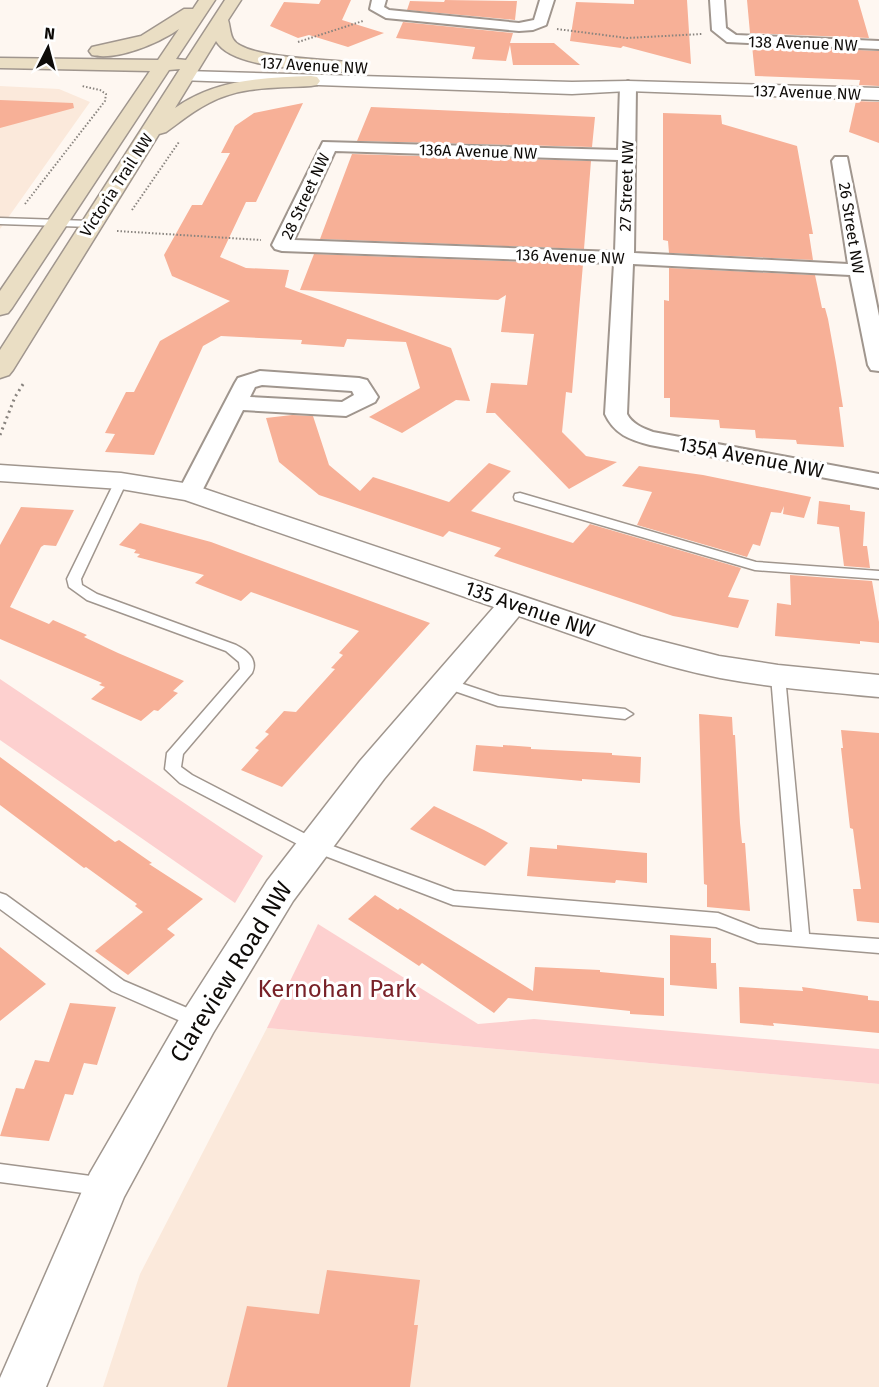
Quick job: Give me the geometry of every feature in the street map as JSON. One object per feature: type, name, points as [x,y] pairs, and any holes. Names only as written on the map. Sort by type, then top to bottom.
[{"type":"main road","name":"Victoria Trail NW","points":[[0,370],[233,0]]},
{"type":"main road","name":"Victoria Trail NW","points":[[0,308],[207,1]]},
{"type":"main road","points":[[54,54],[104,50],[147,41],[166,32],[207,1]]},
{"type":"main road","points":[[220,20],[225,42],[243,53],[347,67]]},
{"type":"main road","name":"137 Avenue NW","points":[[0,52],[54,54],[163,67],[185,76]]},
{"type":"main road","points":[[163,67],[195,60]]},
{"type":"main road","points":[[4,67],[104,86],[130,94],[136,105]]},
{"type":"main road","name":"137 Avenue NW","points":[[4,67],[163,67]]},
{"type":"main road","points":[[148,136],[190,106],[212,94],[255,85],[311,81]]},
{"type":"street","points":[[379,0],[377,9],[386,14],[508,27],[533,26],[544,19],[547,0]]},
{"type":"street","points":[[717,0],[724,35]]},
{"type":"street","name":"138 Avenue NW","points":[[724,35],[747,41],[879,45]]},
{"type":"street","name":"137 Avenue NW","points":[[195,60],[572,79],[628,86]]},
{"type":"street","name":"137 Avenue NW","points":[[185,76],[572,88],[628,86],[879,94]]},
{"type":"street","name":"27 Street NW","points":[[624,427],[616,414],[624,258],[628,86]]},
{"type":"street","name":"136A Avenue NW","points":[[329,146],[627,155]]},
{"type":"street","name":"28 Street NW","points":[[282,245],[329,146]]},
{"type":"street","name":"26 Street NW","points":[[841,161],[859,270],[879,365]]},
{"type":"street","name":"136 Avenue NW","points":[[282,245],[624,258],[859,270]]},
{"type":"street","points":[[190,492],[246,383],[260,378],[359,385],[367,397],[346,409],[236,404]]},
{"type":"street","name":"135A Avenue NW","points":[[624,427],[635,434],[650,438],[879,481]]},
{"type":"street","name":"135 Avenue NW","points":[[0,473],[121,481],[190,492],[631,644],[719,667],[778,676],[879,686]]},
{"type":"street","name":"Clareview Road NW","points":[[21,1387],[106,1187],[199,1021],[280,891],[313,845],[445,683],[514,603]]},
{"type":"lane","points":[[0,221],[91,224]]},
{"type":"lane","points":[[121,481],[74,579],[75,587],[92,597],[231,648],[244,655],[247,660],[247,670],[175,753],[173,769],[186,779],[313,845],[453,898],[718,920],[758,936],[879,946]]},
{"type":"lane","points":[[520,497],[755,566],[879,575]]},
{"type":"lane","points":[[778,676],[801,940]]},
{"type":"lane","points":[[445,683],[498,701],[625,714]]},
{"type":"lane","points":[[0,900],[118,986],[199,1021]]},
{"type":"lane","points":[[0,1173],[106,1187]]},
{"type":"path","points":[[292,44],[386,14]]},
{"type":"path","points":[[533,26],[627,38],[724,35]]},
{"type":"path","points":[[13,222],[105,101],[106,94],[100,90],[104,86]]},
{"type":"path","points":[[130,212],[182,136]]},
{"type":"path","points":[[124,222],[117,231],[250,238],[282,245]]},
{"type":"path","points":[[0,435],[15,397],[27,378]]},
{"type":"shaded area","points":[[0,86],[59,89],[90,102],[0,229]]},
{"type":"shaded area","points":[[267,1028],[879,1084],[879,1387],[103,1387],[140,1274]]},
{"type":"green space","points":[[0,679],[263,856],[235,903],[0,740]]},
{"type":"green space","name":"Kernohan Park","points":[[318,924],[478,1024],[534,1019],[879,1049],[879,1084],[267,1028]]},
{"type":"building","points":[[321,0],[351,0],[342,20],[384,33],[348,47],[309,35],[298,38],[270,26],[284,2],[319,4]]},
{"type":"building","points":[[445,0],[517,1],[515,20],[407,10],[410,1],[444,2]]},
{"type":"building","points":[[634,0],[687,0],[691,64],[623,46],[621,48],[570,41],[576,2],[634,4]]},
{"type":"building","points":[[747,0],[858,0],[869,38],[750,33]]},
{"type":"building","points":[[403,22],[513,33],[510,43],[554,43],[580,65],[513,65],[510,45],[506,61],[472,59],[475,47],[396,38]]},
{"type":"building","points":[[752,45],[879,51],[879,86],[859,85],[860,80],[755,76]]},
{"type":"building","points":[[0,100],[73,103],[74,108],[0,128]]},
{"type":"building","points":[[856,101],[879,102],[879,143],[849,132]]},
{"type":"building","points":[[303,103],[256,202],[246,202],[220,257],[246,268],[289,270],[285,287],[451,348],[470,401],[456,400],[402,433],[369,417],[420,388],[406,342],[347,339],[344,347],[301,344],[302,340],[221,336],[203,346],[154,455],[105,452],[115,434],[105,433],[126,392],[134,392],[160,341],[230,301],[172,276],[164,255],[192,205],[202,205],[230,153],[221,153],[235,126],[254,113]]},
{"type":"building","points":[[371,107],[595,117],[592,147],[357,141]]},
{"type":"building","points":[[663,113],[721,115],[722,124],[797,146],[813,234],[809,234],[813,260],[669,253],[668,241],[663,240]]},
{"type":"building","points":[[352,154],[591,161],[584,249],[320,239]]},
{"type":"building","points":[[314,254],[583,264],[572,393],[566,392],[562,432],[586,456],[617,462],[569,489],[495,413],[486,413],[491,383],[527,385],[534,334],[501,332],[506,295],[498,300],[300,290]]},
{"type":"building","points":[[669,268],[815,275],[822,308],[825,308],[828,319],[836,363],[843,407],[839,407],[844,447],[797,444],[796,440],[756,438],[755,430],[720,428],[719,420],[670,417],[670,398],[664,398],[664,300],[669,301]]},
{"type":"building","points":[[292,415],[313,416],[329,465],[360,491],[373,477],[449,502],[489,463],[511,471],[471,511],[573,543],[590,524],[741,568],[728,597],[749,600],[738,628],[673,616],[494,556],[501,548],[449,531],[443,537],[319,495],[279,462],[266,418]]},
{"type":"building","points":[[639,466],[703,475],[811,497],[804,518],[783,514],[784,506],[781,513],[771,512],[760,546],[753,544],[747,557],[637,525],[652,492],[622,486]]},
{"type":"building","points":[[819,501],[850,505],[850,510],[865,512],[863,546],[867,546],[870,568],[844,566],[839,527],[817,524]]},
{"type":"building","points":[[21,507],[74,510],[56,546],[41,547],[10,607],[49,624],[53,620],[87,635],[84,637],[118,653],[184,681],[173,691],[178,693],[158,711],[154,710],[141,721],[91,699],[105,687],[99,685],[102,683],[0,639],[0,545]]},
{"type":"building","points":[[140,523],[211,542],[430,623],[282,787],[241,770],[259,750],[255,748],[269,734],[265,732],[284,711],[296,712],[335,669],[331,668],[343,655],[339,653],[359,631],[251,592],[241,601],[195,583],[204,575],[137,557],[140,554],[134,553],[136,550],[119,545]]},
{"type":"building","points":[[790,575],[872,581],[879,622],[879,643],[860,641],[860,644],[775,636],[777,603],[791,605]]},
{"type":"building","points":[[699,714],[732,717],[740,823],[742,843],[745,843],[750,911],[707,907],[707,885],[704,884]]},
{"type":"building","points":[[841,730],[879,733],[879,923],[857,921],[853,889],[861,889],[853,829],[850,828]]},
{"type":"building","points":[[476,745],[531,747],[531,749],[612,753],[612,755],[641,757],[640,783],[582,779],[582,781],[473,771]]},
{"type":"building","points":[[0,757],[115,842],[119,840],[152,863],[149,864],[203,899],[167,929],[175,935],[128,975],[95,951],[143,912],[135,906],[137,904],[86,867],[84,868],[0,805]]},
{"type":"building","points":[[434,806],[508,843],[485,866],[410,829]]},
{"type":"building","points":[[557,845],[647,853],[647,883],[616,880],[615,883],[527,876],[530,847],[557,849]]},
{"type":"building","points":[[375,895],[398,910],[400,908],[533,991],[535,967],[600,970],[600,972],[664,978],[664,1016],[630,1014],[630,1011],[508,998],[494,1013],[422,963],[419,966],[348,919]]},
{"type":"building","points":[[670,935],[711,938],[711,963],[716,963],[717,989],[670,985]]},
{"type":"building","points":[[0,947],[46,984],[0,1021]]},
{"type":"building","points":[[739,987],[803,991],[802,987],[868,996],[868,1000],[879,1001],[879,1033],[773,1023],[774,1026],[740,1023]]},
{"type":"building","points":[[70,1003],[116,1007],[97,1065],[84,1063],[73,1095],[65,1094],[49,1141],[0,1136],[16,1088],[24,1089],[35,1060],[49,1062]]},
{"type":"building","points":[[327,1270],[420,1280],[414,1325],[418,1325],[410,1387],[227,1387],[247,1306],[319,1314]]}]
